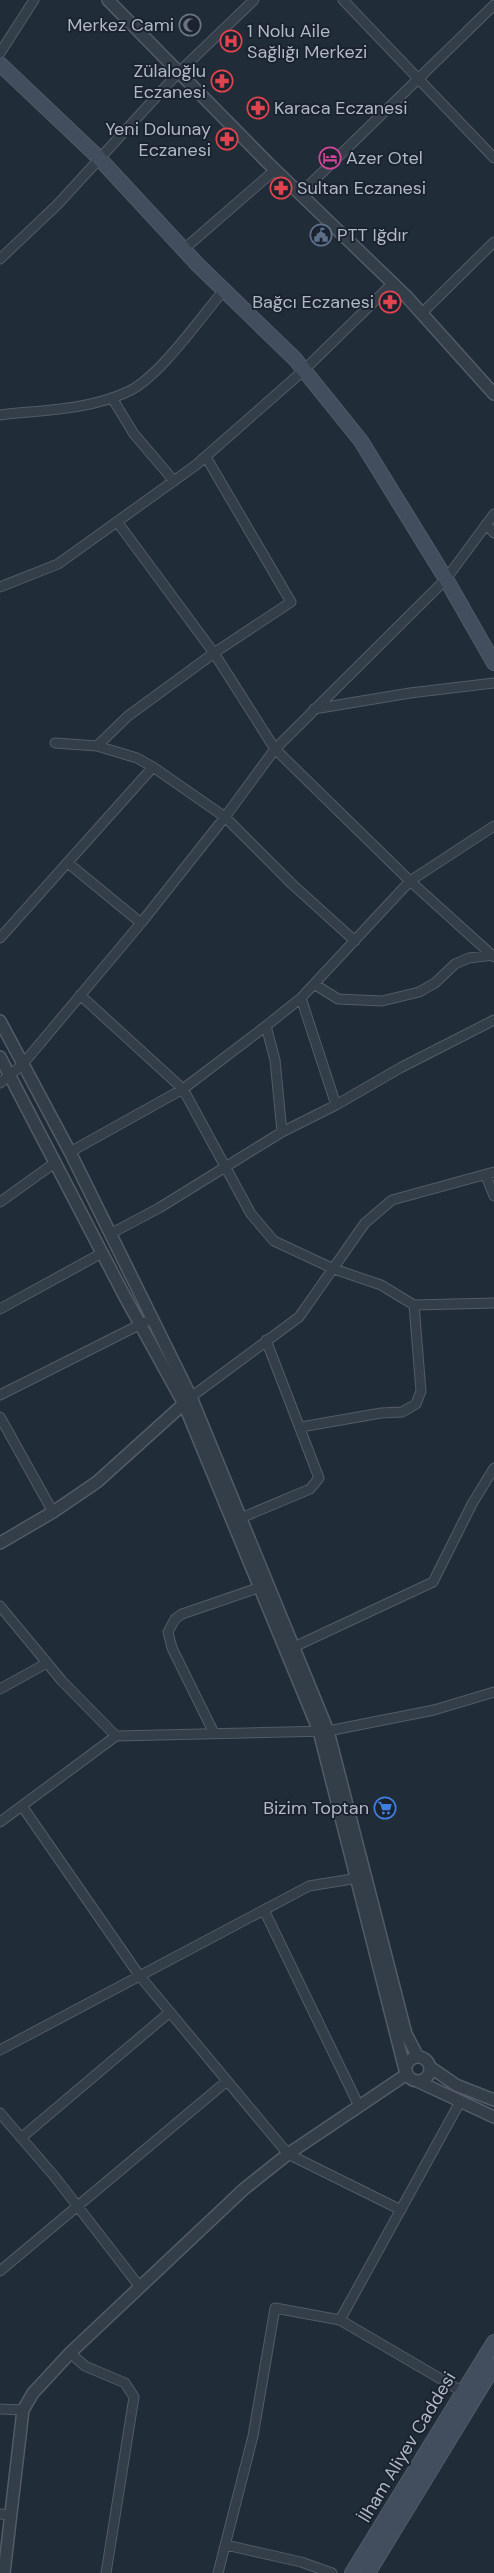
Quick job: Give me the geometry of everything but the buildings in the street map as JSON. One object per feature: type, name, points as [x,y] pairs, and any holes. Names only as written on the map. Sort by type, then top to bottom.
[{"type":"main road","points":[[0,64],[98,157],[184,249],[304,370],[361,441],[446,579],[494,663]]},
{"type":"main road","name":"İlham Aliyev Caddesi","points":[[352,2573],[494,2342]]},
{"type":"main road","name":"İlham Aliyev Caddesi","points":[[368,2573],[494,2366]]},
{"type":"street","points":[[0,53],[34,0]]},
{"type":"street","points":[[108,0],[275,170],[393,283],[494,394]]},
{"type":"street","points":[[0,259],[58,204],[98,157],[179,72],[254,0]]},
{"type":"street","points":[[343,0],[494,158]]},
{"type":"street","points":[[300,194],[494,5]]},
{"type":"street","points":[[184,249],[275,170]]},
{"type":"street","points":[[422,313],[494,242]]},
{"type":"street","points":[[0,587],[58,564],[174,482],[304,370],[393,283]]},
{"type":"street","points":[[0,415],[103,401],[129,392],[157,369],[224,290]]},
{"type":"street","points":[[112,398],[134,434],[174,482]]},
{"type":"street","points":[[97,746],[128,716],[214,653],[290,602],[206,456]]},
{"type":"street","points":[[0,1083],[22,1065],[141,923],[225,817],[275,749],[446,579],[494,514]]},
{"type":"street","points":[[118,523],[214,653],[275,749],[410,881],[494,956]]},
{"type":"street","points":[[486,524],[494,533]]},
{"type":"street","points":[[314,709],[410,693],[494,683]]},
{"type":"street","points":[[55,743],[97,746],[137,758],[154,768],[225,817],[293,886],[355,941]]},
{"type":"street","points":[[0,938],[154,768]]},
{"type":"street","points":[[70,1152],[183,1089],[266,1026],[301,998],[410,881],[494,826]]},
{"type":"street","points":[[68,864],[141,923]]},
{"type":"street","points":[[314,984],[338,999],[382,1001],[419,992],[436,983],[455,964],[468,958],[494,956]]},
{"type":"street","points":[[80,995],[183,1089],[251,1214],[274,1241],[334,1269],[381,1285],[414,1305],[494,1303]]},
{"type":"street","points":[[301,998],[336,1105]]},
{"type":"street","points":[[110,1234],[159,1208],[224,1166],[282,1132],[494,1020]]},
{"type":"street","points":[[0,1021],[70,1152],[110,1234],[146,1321],[187,1400],[241,1518],[294,1648],[324,1731],[406,2034],[418,2057]]},
{"type":"street","points":[[266,1026],[275,1060],[282,1132]]},
{"type":"street","points":[[0,1057],[102,1253],[146,1321]]},
{"type":"street","points":[[0,1202],[56,1162]]},
{"type":"street","points":[[0,1542],[53,1512],[98,1482],[187,1400],[299,1317],[365,1223],[392,1200],[490,1174],[494,1196]]},
{"type":"street","points":[[0,1310],[102,1253]]},
{"type":"street","points":[[301,1427],[381,1412],[402,1412],[416,1404],[421,1391],[414,1305]]},
{"type":"street","points":[[0,1395],[146,1321]]},
{"type":"street","points":[[241,1518],[310,1489],[319,1478],[266,1340]]},
{"type":"street","points":[[187,1400],[258,1588],[324,1731],[406,2072],[417,2081],[494,2117]]},
{"type":"street","points":[[0,1416],[53,1512]]},
{"type":"street","points":[[294,1648],[433,1582],[472,1504],[494,1468]]},
{"type":"street","points":[[214,1733],[172,1648],[168,1632],[175,1619],[182,1614],[258,1588]]},
{"type":"street","points":[[0,1606],[47,1663],[116,1736]]},
{"type":"street","points":[[0,1689],[47,1663]]},
{"type":"street","points":[[0,1822],[116,1736],[324,1731],[434,1710],[494,1692]]},
{"type":"street","points":[[22,1806],[139,1974],[288,2154],[401,2210]]},
{"type":"street","points":[[0,2050],[139,1974],[309,1886],[358,1878]]},
{"type":"street","points":[[264,1910],[359,2106]]},
{"type":"street","points":[[21,2138],[170,2012]]},
{"type":"street","points":[[4,2573],[5,2515],[23,2410],[33,2393],[70,2354],[244,2190],[288,2154],[406,2072],[407,2062],[418,2057],[425,2059],[430,2067],[456,2085],[494,2100]]},
{"type":"street","points":[[417,2081],[427,2077],[430,2067]]},
{"type":"street","points":[[0,2271],[77,2204],[227,2080]]},
{"type":"street","points":[[340,2320],[460,2102]]},
{"type":"street","points":[[1,2116],[77,2204],[140,2287]]},
{"type":"street","points":[[218,2573],[253,2436],[275,2308],[340,2320],[463,2392]]},
{"type":"street","points":[[70,2354],[91,2369],[125,2383],[134,2397],[106,2573]]},
{"type":"street","points":[[0,2409],[23,2410]]},
{"type":"street","points":[[226,2545],[301,2562],[332,2573]]},
{"type":"place","name":"Merkez Cami","points":[[190,25]]},
{"type":"place","name":"1 Nolu Aile Sağlığı Merkezi","points":[[231,41]]},
{"type":"place","name":"Zülaloğlu Eczanesi","points":[[222,81]]},
{"type":"place","name":"Karaca Eczanesi","points":[[258,108]]},
{"type":"place","name":"Yeni Dolunay Eczanesi","points":[[227,139]]},
{"type":"place","name":"Azer Otel","points":[[330,158]]},
{"type":"place","name":"Sultan Eczanesi","points":[[281,188]]},
{"type":"place","name":"PTT Iğdır","points":[[321,235]]},
{"type":"place","name":"Bağcı Eczanesi","points":[[390,302]]},
{"type":"place","name":"Bizim Toptan","points":[[385,1808]]}]
